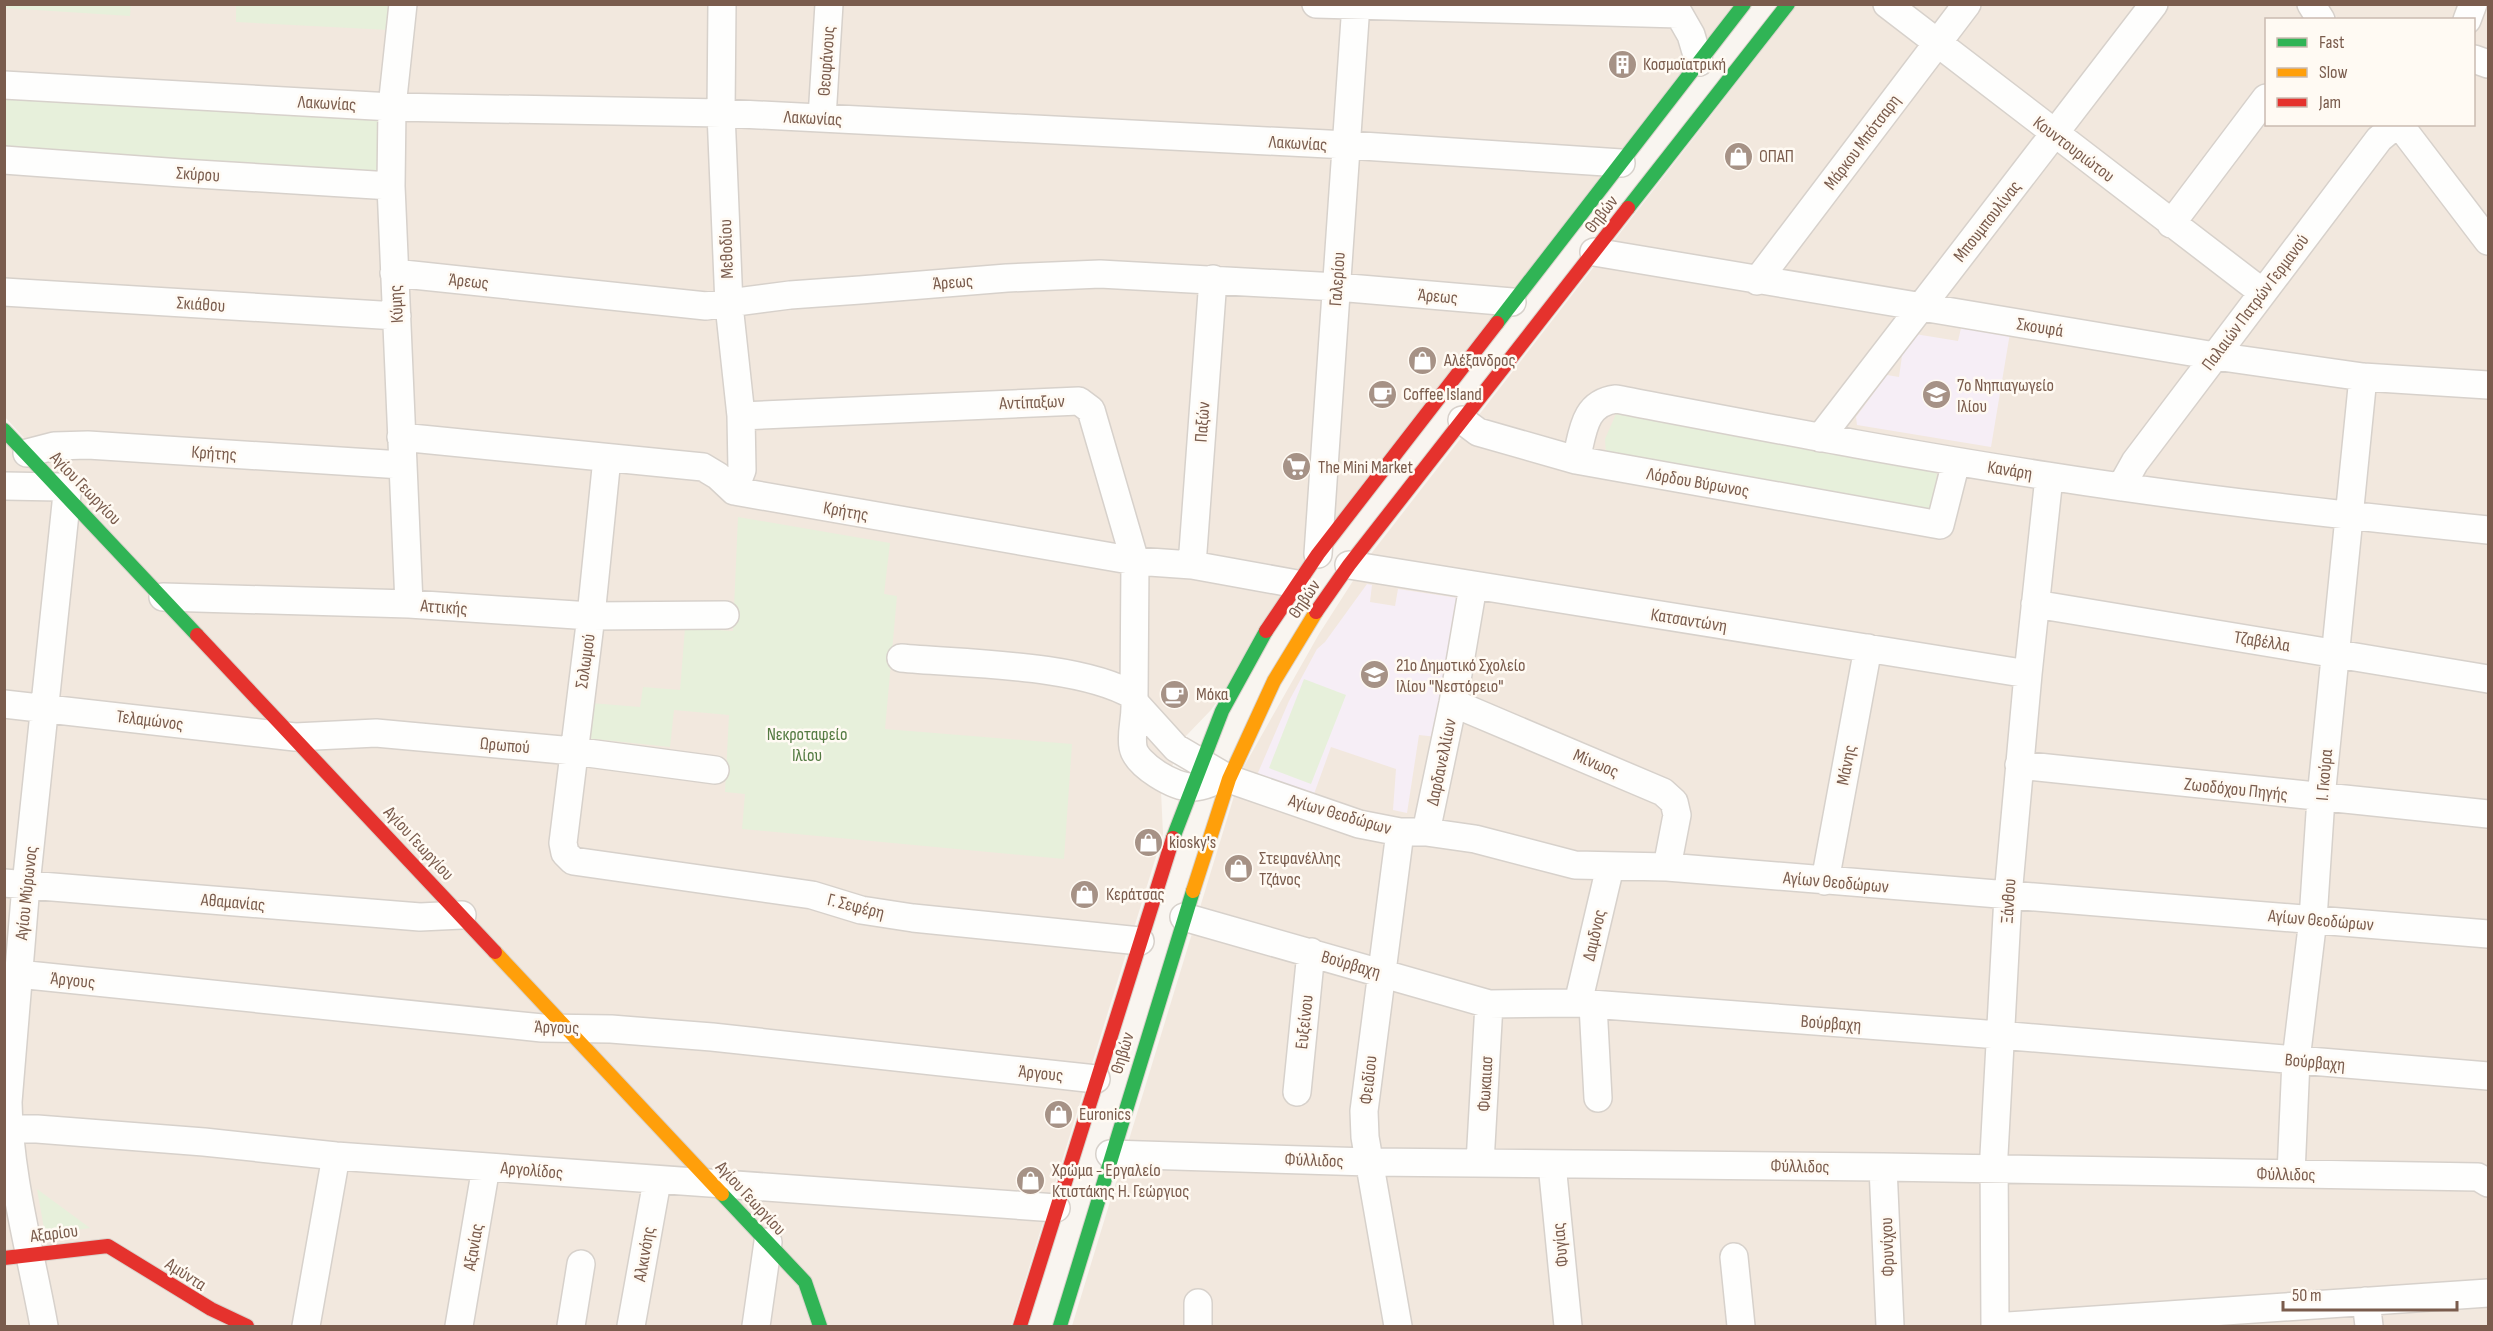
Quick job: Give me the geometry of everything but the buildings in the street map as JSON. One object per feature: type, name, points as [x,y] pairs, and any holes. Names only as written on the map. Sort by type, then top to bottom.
[{"type":"main road","name":"Θηβών","points":[[1020,1326],[1096,1078],[1191,788],[1241,675],[1266,631],[1318,554],[1744,4]]},
{"type":"main road","name":"Θηβών","points":[[1059,1326],[1110,1154],[1229,779],[1274,681],[1317,611],[1349,565],[1788,4]]},
{"type":"main road","name":"Αγίου Γεωργίου","points":[[4,429],[64,490],[805,1282],[820,1326]]},
{"type":"main road","name":"Αξαρίου","points":[[4,1258],[108,1246]]},
{"type":"main road","name":"Αμύντα","points":[[108,1246],[233,1324]]},
{"type":"street","name":"Κύμης","points":[[404,4],[392,107],[391,186],[409,604]]},
{"type":"street","name":"Μεθοδίου","points":[[722,4],[721,113],[729,305],[741,416],[742,470],[734,491]]},
{"type":"street","name":"Θεοφάνους","points":[[822,118],[829,4]]},
{"type":"street","points":[[1316,4],[1679,9],[1691,35],[1699,62]]},
{"type":"street","name":"Κουντουριώτου","points":[[1887,4],[1936,44],[2262,292]]},
{"type":"street","name":"Μάρκου Μπότσαρη","points":[[1757,281],[1967,4]]},
{"type":"street","name":"Μπουμπουλίνας","points":[[1820,438],[2154,4]]},
{"type":"street","points":[[2311,4],[2320,18]]},
{"type":"street","name":"Γαλερίου","points":[[1318,554],[1356,5]]},
{"type":"street","name":"Λακωνίας","points":[[4,85],[392,107],[721,113],[1621,162]]},
{"type":"street","points":[[2171,224],[2265,99]]},
{"type":"street","name":"Παλαιών Πατρών Γερμανού","points":[[2121,487],[2135,462],[2262,292],[2379,139],[2395,126]]},
{"type":"street","points":[[2400,126],[2488,241]]},
{"type":"street","name":"Σκύρου","points":[[4,160],[391,186]]},
{"type":"street","name":"Σκουφά","points":[[1594,252],[2215,356],[2363,377],[2488,385]]},
{"type":"street","name":"Άρεως","points":[[394,273],[706,306],[790,296],[1007,278],[1100,274],[1337,286],[1512,302]]},
{"type":"street","name":"Παξών","points":[[1192,565],[1213,279]]},
{"type":"street","name":"Σκιάθου","points":[[4,292],[397,316]]},
{"type":"street","name":"Ι. Γκούρα","points":[[2291,1174],[2296,1060],[2313,919],[2321,798],[2363,377]]},
{"type":"street","name":"Κανάρη","points":[[1576,460],[1590,412],[1597,404],[1616,399],[1820,438],[2049,477],[2348,516],[2488,530]]},
{"type":"street","name":"Αντίπαξων","points":[[741,416],[1079,401],[1090,410],[1135,561],[1133,747],[1137,758],[1147,767],[1164,778],[1191,788]]},
{"type":"street","name":"Λόρδου Βύρωνος","points":[[1462,420],[1478,432],[1576,460],[1940,525],[1956,462]]},
{"type":"street","name":"Κρήτης","points":[[401,437],[703,467],[718,476],[734,491],[1135,561],[1192,565],[1297,584]]},
{"type":"street","name":"Κρήτης","points":[[27,453],[54,446],[88,445],[402,465]]},
{"type":"street","name":"Σολωμού","points":[[573,861],[565,853],[563,843],[591,616],[607,458]]},
{"type":"street","name":"Ξάνθου","points":[[1995,1326],[1993,1170],[2008,896],[2019,765],[2049,477]]},
{"type":"street","points":[[4,486],[64,490]]},
{"type":"street","name":"Αγίου Μύρωνος","points":[[44,1326],[9,1129],[7,1061],[18,974],[15,884],[46,708],[64,490]]},
{"type":"street","name":"Κατσαντώνη","points":[[1349,565],[2028,674]]},
{"type":"street","name":"Δαρδανελλίων","points":[[1413,832],[1453,703],[1473,586]]},
{"type":"street","name":"Αττικής","points":[[163,597],[409,604],[591,616],[725,615]]},
{"type":"street","name":"Τζαβέλλα","points":[[2035,604],[2488,679]]},
{"type":"street","name":"Μάνης","points":[[1825,881],[1868,648]]},
{"type":"street","points":[[901,658],[1043,670],[1118,686],[1135,700],[1176,748],[1201,761]]},
{"type":"street","name":"Μίνωος","points":[[1453,703],[1663,792],[1674,802],[1677,815],[1667,867]]},
{"type":"street","name":"Τελαμώνος","points":[[4,704],[295,737]]},
{"type":"street","name":"Ωρωπού","points":[[295,737],[376,733],[573,751],[715,770]]},
{"type":"street","name":"Αγίων Θεοδώρων","points":[[1201,761],[1229,779],[1359,824],[1475,839],[1575,865],[1667,867],[2488,934]]},
{"type":"street","name":"Ζωοδόχου Πηγής","points":[[2019,765],[2488,814]]},
{"type":"street","points":[[1191,788],[1229,779]]},
{"type":"street","name":"Φειδίου","points":[[1398,1326],[1365,1137],[1364,1111],[1382,972],[1413,832]]},
{"type":"street","name":"Γ. Σεφέρη","points":[[573,861],[812,895],[861,910],[913,918],[1140,941]]},
{"type":"street","name":"Δαμδνος","points":[[1598,1098],[1586,1004],[1610,867]]},
{"type":"street","name":"Αθαμανίας","points":[[15,884],[420,917],[462,915]]},
{"type":"street","name":"Βούρβαχη","points":[[1184,917],[1489,1004],[1586,1004],[2000,1035],[2488,1076]]},
{"type":"street","name":"Ευξείνου","points":[[1297,1092],[1311,952]]},
{"type":"street","name":"Άργους","points":[[18,974],[568,1029],[611,1029],[712,1037],[1096,1078]]},
{"type":"street","name":"Φωκαιασ","points":[[1480,1163],[1489,1004]]},
{"type":"street","name":"Αργολίδος","points":[[9,1129],[37,1129],[204,1142],[336,1156],[1056,1208]]},
{"type":"street","name":"Φύλλιδος","points":[[1110,1154],[1369,1162],[1883,1167],[2478,1177],[2488,1182]]},
{"type":"street","points":[[306,1326],[336,1156]]},
{"type":"street","name":"Φυγίας","points":[[1552,1164],[1568,1326]]},
{"type":"street","name":"Αξανίας","points":[[459,1326],[486,1167]]},
{"type":"street","name":"Φρυνίχου","points":[[1883,1167],[1890,1326]]},
{"type":"street","name":"Αλκινόης","points":[[631,1326],[657,1180]]},
{"type":"street","points":[[756,1326],[768,1242]]},
{"type":"street","points":[[1734,1257],[1741,1326]]},
{"type":"street","points":[[571,1326],[580,1264]]},
{"type":"street","points":[[2008,1326],[2367,1314],[2488,1293]]},
{"type":"shaded area","points":[[5,5],[1734,5],[1211,710],[1185,737],[1161,791],[1163,834],[1011,1326],[827,1326],[5,417]]},
{"type":"shaded area","points":[[1797,5],[2296,5],[2307,18],[2265,18],[2265,126],[2389,126],[2488,251],[2488,1326],[1072,1326],[1242,770],[1319,634],[1367,559]]},
{"type":"shaded area","points":[[2328,5],[2488,5],[2488,231],[2414,126],[2475,126],[2475,18],[2337,18]]},
{"type":"shaded area","name":"7ο Νηπιαγωγείο Ιλίου","points":[[1962,324],[2010,333],[1991,447],[1857,425],[1856,417],[1887,375],[1899,377],[1902,356],[1915,334],[1958,341]]},
{"type":"shaded area","points":[[4,441],[801,1287],[813,1326],[5,1326]]},
{"type":"shaded area","name":"21ο Δημοτικό Σχολείο Ιλίου \"Νεστόρειο\"","points":[[1367,584],[1372,585],[1370,602],[1395,606],[1398,589],[1458,598],[1437,737],[1419,735],[1407,813],[1393,810],[1396,769],[1331,747],[1314,794],[1257,775],[1289,701],[1317,649],[1325,642]]},
{"type":"green space","points":[[4,5],[131,5],[130,16],[5,8]]},
{"type":"green space","points":[[236,5],[390,5],[389,30],[236,22]]},
{"type":"green space","points":[[4,90],[374,116],[382,126],[382,178],[5,155]]},
{"type":"green space","points":[[1616,414],[1937,472],[1933,513],[1606,454],[1605,439]]},
{"type":"green space","name":"Νεκροταφείο Ιλίου","points":[[738,517],[890,543],[884,594],[897,596],[885,729],[1072,744],[1064,859],[742,829],[745,794],[725,792],[729,715],[674,710],[670,747],[585,738],[590,703],[640,707],[643,687],[680,690],[685,628],[733,631]]},
{"type":"green space","points":[[1304,679],[1346,695],[1311,784],[1269,768]]},
{"type":"green space","points":[[37,1189],[90,1228],[45,1234]]},
{"type":"traffic: fast","points":[[1497,323],[1744,4]]},
{"type":"traffic: fast","points":[[1628,208],[1788,4]]},
{"type":"traffic: fast","points":[[4,430],[197,635]]},
{"type":"traffic: fast","points":[[1173,838],[1222,711],[1266,631]]},
{"type":"traffic: fast","points":[[1060,1326],[1193,891]]},
{"type":"traffic: fast","points":[[722,1194],[805,1282],[820,1326]]},
{"type":"traffic: slow","points":[[1193,891],[1229,779],[1274,681],[1316,612]]},
{"type":"traffic: slow","points":[[495,952],[722,1194]]},
{"type":"traffic: jam","points":[[1316,612],[1349,565],[1628,208]]},
{"type":"traffic: jam","points":[[1266,631],[1318,554],[1497,323]]},
{"type":"traffic: jam","points":[[197,635],[495,952]]},
{"type":"traffic: jam","points":[[1020,1326],[1173,838]]},
{"type":"traffic: jam","points":[[4,1258],[108,1246],[211,1309],[247,1326]]},
{"type":"place","name":"Κοσμοϊατρική","points":[[1622,64]]},
{"type":"place","name":"ΟΠΑΠ","points":[[1738,156]]},
{"type":"place","name":"Αλέξανδρος","points":[[1423,360]]},
{"type":"place","name":"Coffee Island","points":[[1382,394]]},
{"type":"place","name":"7ο Νηπιαγωγείο Ιλίου","points":[[1936,395]]},
{"type":"place","name":"The Mini Market","points":[[1297,467]]},
{"type":"place","name":"21ο Δημοτικό Σχολείο Ιλίου \"Νεστόρειο\"","points":[[1375,675]]},
{"type":"place","name":"Μόκα","points":[[1175,694]]},
{"type":"place","name":"kiosky's","points":[[1148,842]]},
{"type":"place","name":"Στεφανέλλης Τζάνος","points":[[1238,868]]},
{"type":"place","name":"Κεράτσας","points":[[1085,894]]},
{"type":"place","name":"Euronics","points":[[1058,1114]]},
{"type":"place","name":"Χρώμα - Εργαλείο Κτιστάκης Η. Γεώργιος","points":[[1031,1180]]}]
